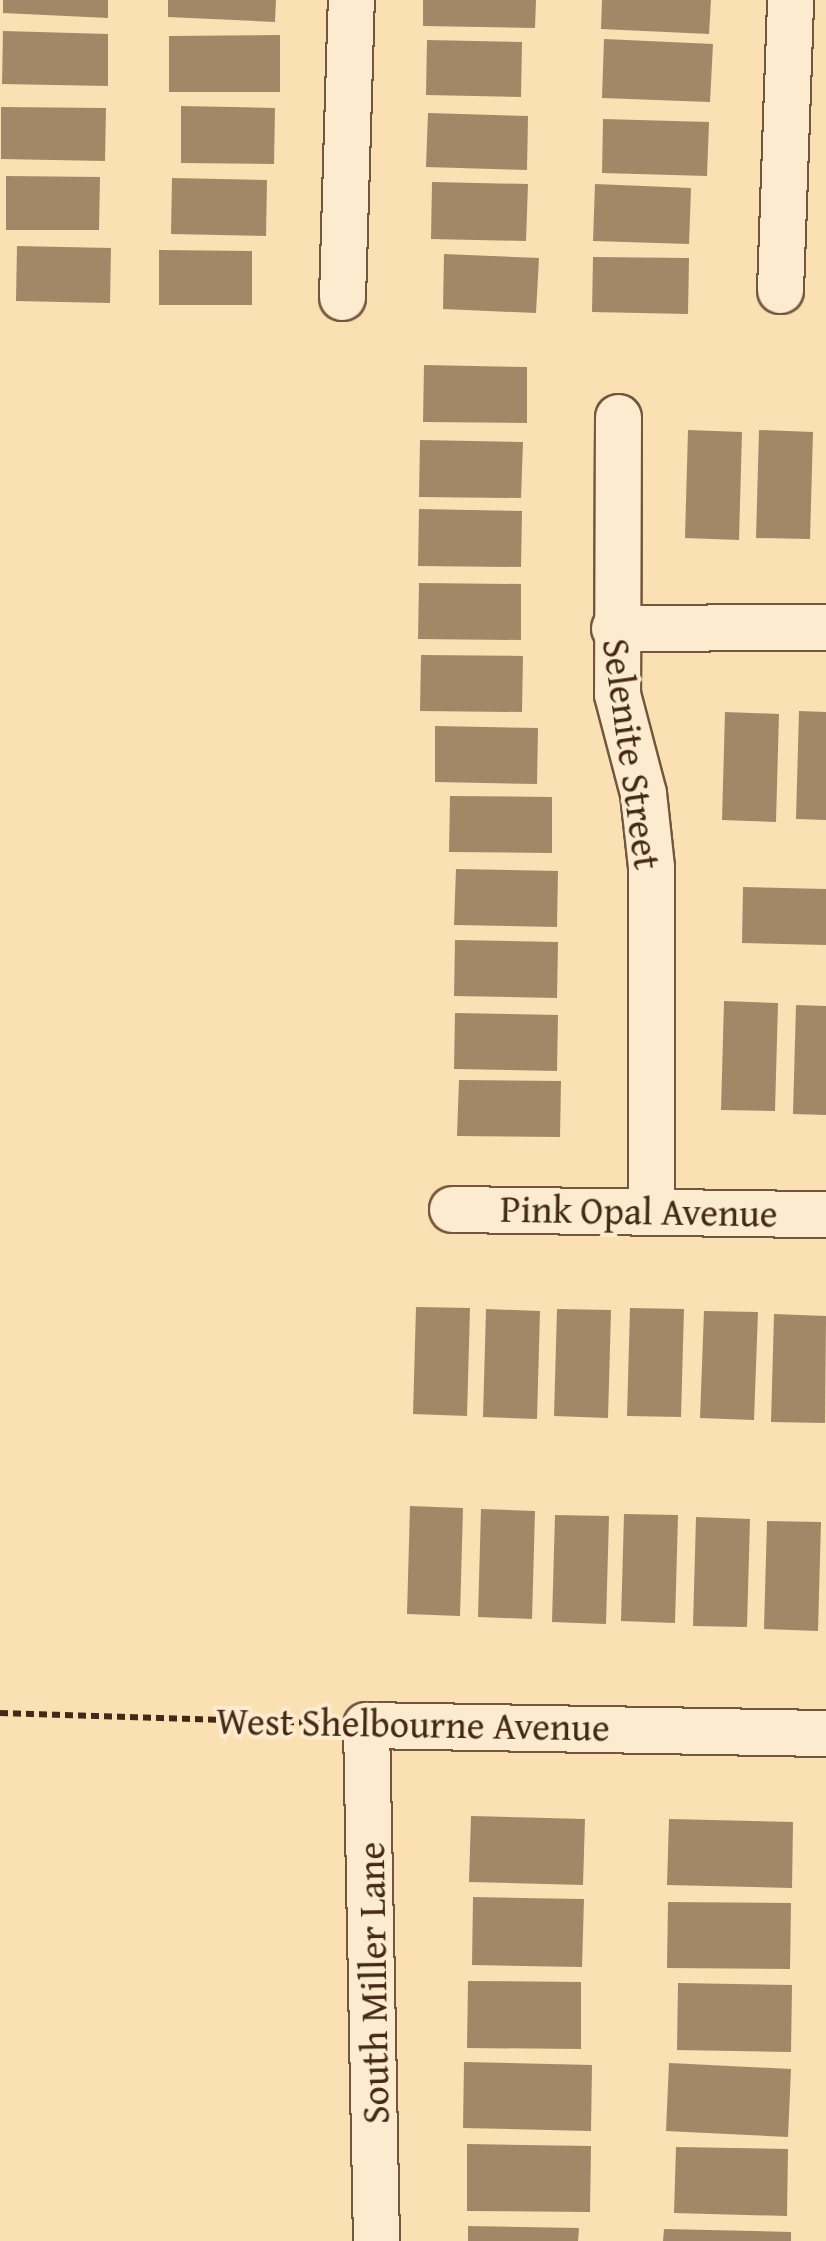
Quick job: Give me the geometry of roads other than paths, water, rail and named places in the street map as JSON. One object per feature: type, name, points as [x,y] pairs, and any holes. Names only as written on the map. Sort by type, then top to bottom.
[{"type":"street","points":[[342,297],[350,0]]},
{"type":"street","points":[[780,290],[790,0]]},
{"type":"street","name":"Selenite Street","points":[[618,417],[616,694],[643,793],[650,867],[651,1210]]},
{"type":"street","points":[[614,628],[826,626]]},
{"type":"street","name":"Pink Opal Avenue","points":[[452,1208],[826,1214]]},
{"type":"street","name":"West Shelbourne Avenue","points":[[366,1724],[826,1732]]},
{"type":"street","name":"South Miller Lane","points":[[366,1724],[378,2028],[376,2241]]}]
